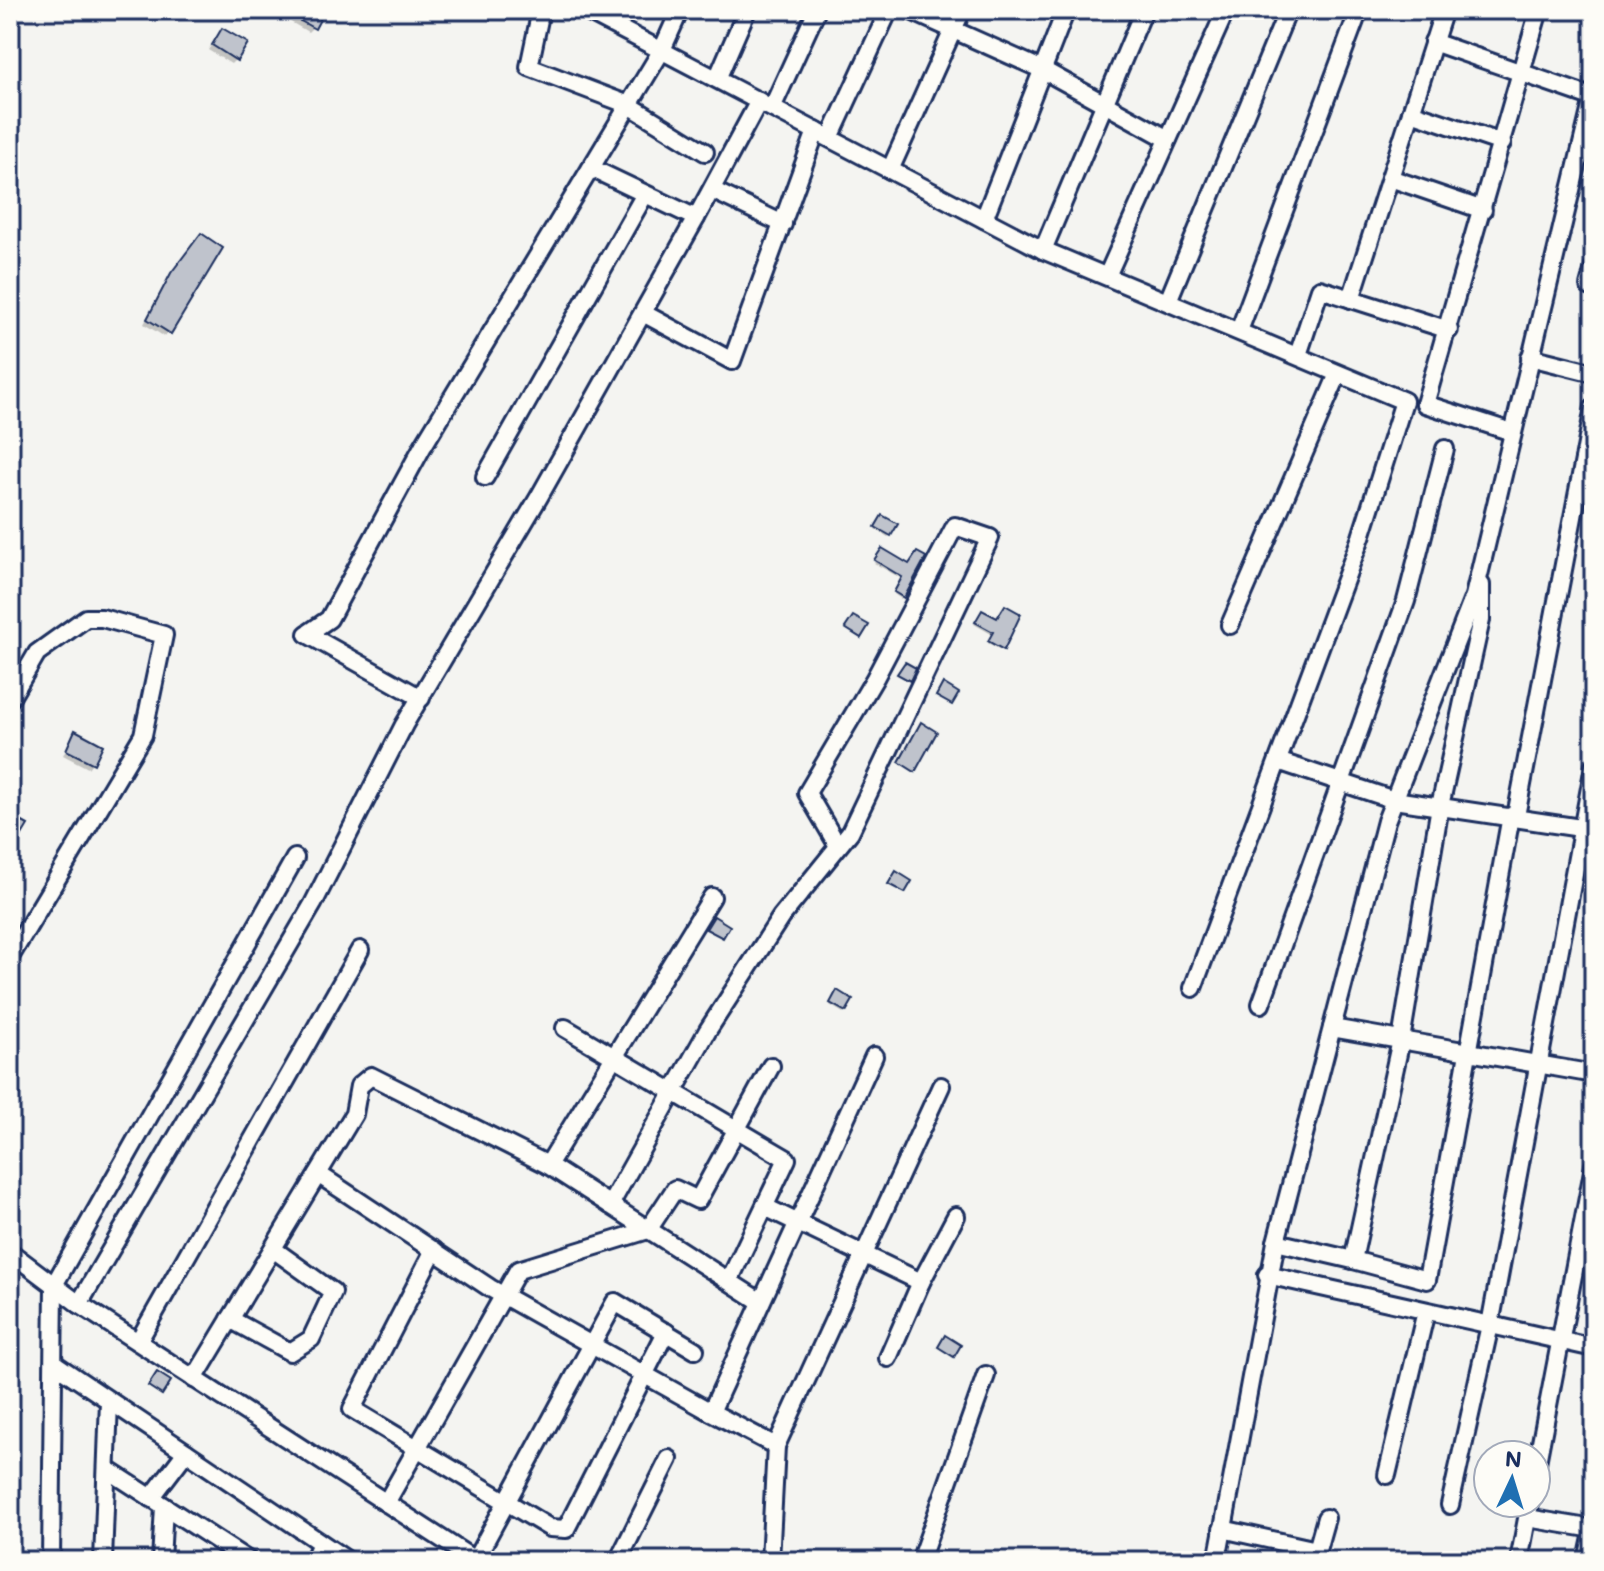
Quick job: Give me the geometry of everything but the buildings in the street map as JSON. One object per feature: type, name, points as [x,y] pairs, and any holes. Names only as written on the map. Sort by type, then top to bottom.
[{"type":"street","points":[[541,10],[529,67],[629,105],[705,152]]},
{"type":"street","points":[[584,10],[602,14],[662,50],[1043,250],[1404,401],[1361,537],[1193,988]]},
{"type":"street","points":[[421,698],[307,634],[329,619],[423,446],[662,50],[680,10]]},
{"type":"street","points":[[717,79],[747,10]]},
{"type":"street","points":[[79,1304],[313,904],[421,698],[712,190],[766,105],[817,10]]},
{"type":"street","points":[[643,313],[732,361],[783,224],[823,135],[889,10]]},
{"type":"street","points":[[909,10],[1043,70],[1168,139]]},
{"type":"street","points":[[890,170],[962,10]]},
{"type":"street","points":[[984,219],[1066,10]]},
{"type":"street","points":[[1043,250],[1144,10]]},
{"type":"street","points":[[1107,276],[1226,10]]},
{"type":"street","points":[[1168,301],[1288,10]]},
{"type":"street","points":[[1239,331],[1359,10]]},
{"type":"street","points":[[1351,299],[1444,10]]},
{"type":"street","points":[[1512,432],[1425,404],[1449,330],[1539,10]]},
{"type":"street","points":[[1217,1561],[1267,1275],[1394,800],[1474,596],[1594,97],[1433,42]]},
{"type":"street","points":[[1411,112],[1502,143]]},
{"type":"street","points":[[591,168],[696,218]]},
{"type":"street","points":[[1390,178],[1483,210]]},
{"type":"street","points":[[712,190],[783,224]]},
{"type":"street","points":[[485,477],[645,194]]},
{"type":"street","points":[[1594,267],[1589,286],[1594,288]]},
{"type":"street","points":[[1298,355],[1320,289],[1449,330]]},
{"type":"street","points":[[1530,357],[1594,373]]},
{"type":"street","points":[[1230,625],[1338,374]]},
{"type":"street","points":[[1276,1242],[1427,1280],[1513,816],[1594,407]]},
{"type":"street","points":[[1261,1004],[1406,601],[1445,449]]},
{"type":"street","points":[[610,1205],[674,1092],[781,917],[850,832],[990,538],[955,526],[875,678],[807,793],[838,846]]},
{"type":"street","points":[[1353,1260],[1401,1040],[1440,806],[1481,620],[1482,561]]},
{"type":"street","points":[[10,699],[37,653],[86,618],[102,618],[164,635],[143,735],[10,957]]},
{"type":"street","points":[[1278,761],[1394,800],[1588,829]]},
{"type":"street","points":[[1450,1505],[1490,1325],[1588,829],[1594,766]]},
{"type":"street","points":[[51,1561],[54,1285],[295,858]]},
{"type":"street","points":[[548,1165],[712,897]]},
{"type":"street","points":[[138,1342],[360,950]]},
{"type":"street","points":[[565,1028],[787,1159],[729,1281]]},
{"type":"street","points":[[1332,1028],[1594,1074]]},
{"type":"street","points":[[711,1412],[874,1056]]},
{"type":"street","points":[[386,1503],[518,1270],[648,1230],[675,1189],[698,1200],[771,1066]]},
{"type":"street","points":[[194,1379],[354,1114],[359,1086],[371,1076],[548,1165],[761,1302]]},
{"type":"street","points":[[770,1561],[776,1446],[941,1086]]},
{"type":"street","points":[[1541,1439],[1594,1166]]},
{"type":"street","points":[[318,1174],[502,1294],[776,1446]]},
{"type":"street","points":[[765,1207],[865,1252],[921,1282]]},
{"type":"street","points":[[888,1358],[921,1282],[956,1216]]},
{"type":"street","points":[[230,1319],[290,1352],[311,1339],[333,1292],[273,1249]]},
{"type":"street","points":[[434,1250],[352,1409],[550,1528],[566,1529],[666,1332]]},
{"type":"street","points":[[10,1252],[79,1304],[476,1561],[615,1302],[695,1350]]},
{"type":"street","points":[[1267,1275],[1594,1348]]},
{"type":"street","points":[[1387,1475],[1426,1311]]},
{"type":"street","points":[[55,1364],[348,1561]]},
{"type":"street","points":[[920,1561],[986,1375]]},
{"type":"street","points":[[103,1561],[109,1401]]},
{"type":"street","points":[[161,1561],[158,1502],[186,1452]]},
{"type":"street","points":[[618,1561],[669,1459]]},
{"type":"street","points":[[107,1469],[245,1560]]},
{"type":"street","points":[[1552,1517],[1594,1528],[1587,1561]]},
{"type":"street","points":[[1222,1529],[1317,1550],[1326,1518]]},
{"type":"street","points":[[1519,1561],[1526,1519]]},
{"type":"street","points":[[313,1561],[321,1543]]}]
